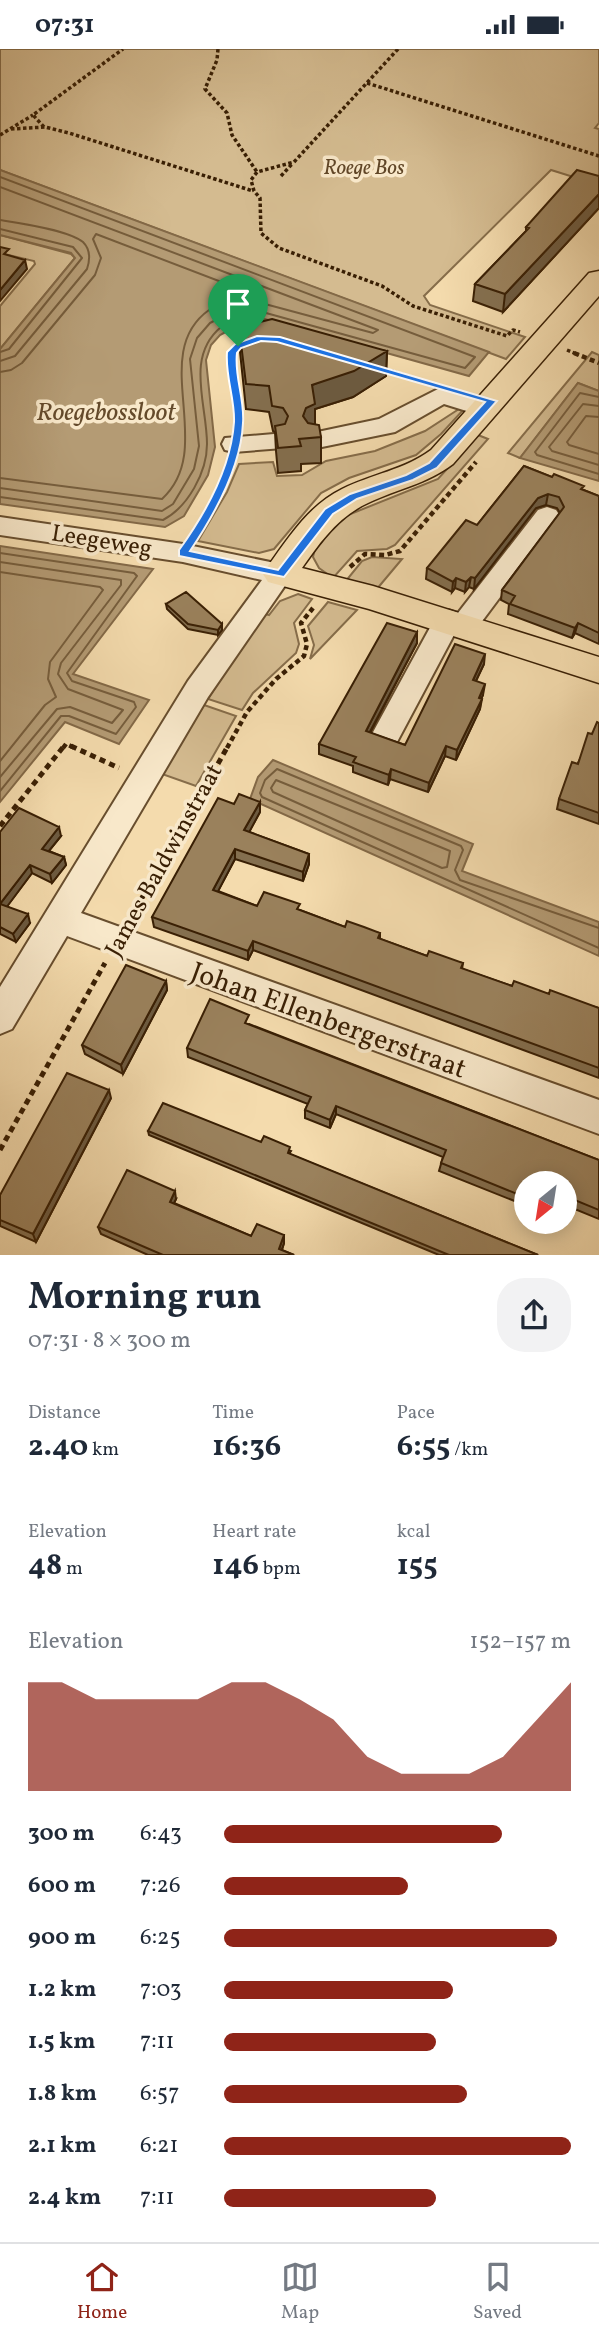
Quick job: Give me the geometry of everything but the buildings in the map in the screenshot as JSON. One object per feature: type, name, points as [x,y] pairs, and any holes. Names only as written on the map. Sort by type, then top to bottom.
[{"type":"main road","points":[[280,574],[329,512],[353,496],[409,478],[433,465],[595,289]]},
{"type":"main road","name":"Leegeweg","points":[[280,574],[456,623],[599,670]]},
{"type":"street","points":[[317,440],[386,426],[442,395],[486,409]]},
{"type":"street","points":[[234,444],[274,442]]},
{"type":"street","points":[[387,734],[456,623],[547,516]]},
{"type":"street","name":"Leegeweg","points":[[0,526],[183,553],[280,574]]},
{"type":"street","points":[[0,1019],[198,689],[280,574]]},
{"type":"street","name":"Johan Ellenbergerstraat","points":[[60,919],[599,1117]]},
{"type":"path","points":[[0,135],[33,115],[123,49]]},
{"type":"path","points":[[218,49],[219,58],[204,84],[205,89],[227,113],[232,135],[257,172]]},
{"type":"path","points":[[281,176],[398,49]]},
{"type":"path","points":[[367,83],[599,156]]},
{"type":"path","points":[[33,115],[45,127]]},
{"type":"path","points":[[11,129],[45,127],[103,142],[254,191]]},
{"type":"path","points":[[293,163],[257,172],[251,180],[254,191],[260,198],[258,227],[266,242],[383,286],[413,306],[507,337],[513,330],[544,342]]},
{"type":"path","points":[[183,553],[205,520],[229,465],[239,422],[234,400],[232,352],[248,341]]},
{"type":"path","points":[[373,366],[435,384]]},
{"type":"path","points":[[332,587],[360,556],[371,553],[393,554],[406,544]]},
{"type":"path","name":"James Baldwinstraat","points":[[0,1150],[247,712],[276,679],[304,656],[307,644],[301,631],[301,623],[332,587]]},
{"type":"path","points":[[0,826],[66,744],[144,779]]},
{"type":"green space","name":"Roege Bos","points":[[0,49],[599,49],[599,123],[595,128],[599,129],[599,185],[551,170],[424,296],[430,305],[525,337],[506,359],[0,170]]},
{"type":"green space","points":[[0,235],[71,254],[75,258],[0,349],[0,306],[35,264],[34,261],[0,253]]},
{"type":"green space","points":[[592,352],[599,355],[599,391],[578,383],[520,458],[508,453]]},
{"type":"green space","points":[[462,407],[465,408],[441,434],[416,455],[349,478],[321,493],[274,549],[259,553],[198,541],[227,492],[239,464],[273,462],[277,476],[302,475],[326,461],[375,451],[425,431]]},
{"type":"green space","points":[[478,435],[488,439],[395,545],[387,549],[357,551],[333,578],[319,568],[313,557],[316,544],[343,517],[438,479]]},
{"type":"green space","points":[[372,557],[402,559],[376,590],[345,582],[362,561]]},
{"type":"green space","points":[[298,594],[312,599],[294,623],[299,644],[296,653],[253,693],[242,710],[208,699],[262,613],[269,615],[280,601]]},
{"type":"green space","points":[[328,602],[357,610],[310,659],[314,645],[308,626]]},
{"type":"green space","points":[[204,705],[236,716],[196,786],[162,774]]},
{"type":"water","name":"Roegebossloot","points":[[0,170],[489,352],[469,376],[265,319],[247,321],[220,335],[211,345],[206,360],[215,447],[208,475],[184,516],[165,527],[0,504],[0,349],[75,258],[71,253],[0,235]]},
{"type":"water","points":[[578,383],[599,391],[599,481],[520,458]]},
{"type":"water","points":[[0,546],[153,569],[73,674],[149,700],[119,744],[65,722],[0,802]]},
{"type":"water","points":[[273,760],[473,844],[462,871],[599,922],[599,956],[250,799],[258,777]]},
{"type":"route","points":[[260,338],[277,339],[492,401],[433,465],[409,478],[353,496],[340,503],[320,521],[280,574],[183,553],[205,520],[229,465],[239,422],[231,362],[232,352],[238,346],[260,338]]}]
